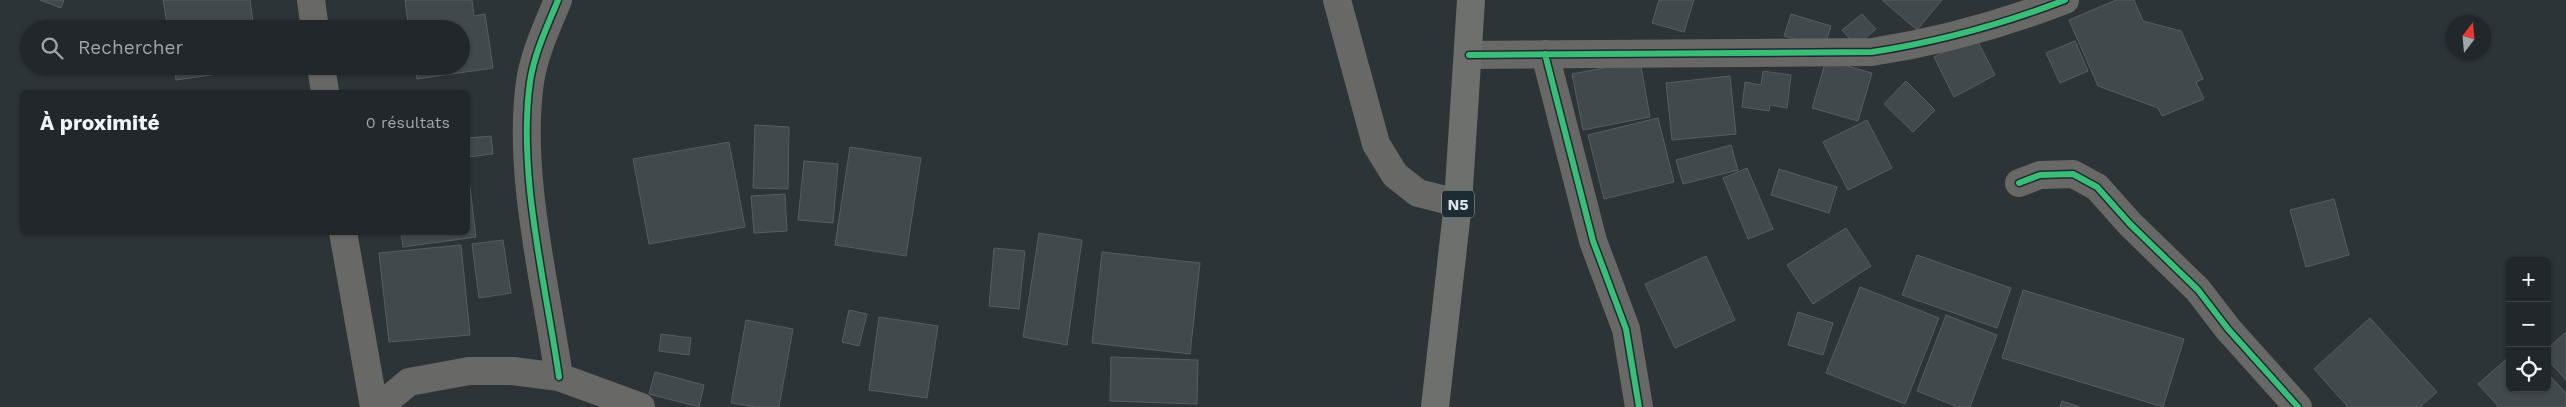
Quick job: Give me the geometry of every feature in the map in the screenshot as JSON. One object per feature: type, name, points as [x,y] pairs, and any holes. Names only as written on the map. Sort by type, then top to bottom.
[{"type":"highway","name":"N5","points":[[1435,407],[1458,202],[1469,56],[1471,0]]},
{"type":"street","points":[[311,0],[314,20]]},
{"type":"street","points":[[558,0],[538,49],[530,83],[527,156],[559,377]]},
{"type":"street","points":[[1337,0],[1376,144],[1395,175],[1418,193],[1458,202]]},
{"type":"street","points":[[1469,56],[1872,52],[1912,45],[1982,27],[2065,0]]},
{"type":"street","points":[[1545,54],[1594,241],[1626,329],[1639,407]]},
{"type":"street","points":[[322,75],[325,90]]},
{"type":"street","points":[[2019,183],[2040,175],[2073,174],[2097,187],[2130,224],[2198,290],[2228,329],[2298,407]]},
{"type":"street","points":[[344,235],[374,407]]},
{"type":"street","points":[[379,407],[409,382],[460,373],[513,371],[559,377],[641,407]]},
{"type":"building","points":[[40,0],[64,0],[61,8]]},
{"type":"building","points":[[163,0],[250,0],[253,20],[166,20]]},
{"type":"building","points":[[405,0],[472,0],[474,16],[485,14],[493,68],[470,71],[470,20],[408,20]]},
{"type":"building","points":[[1659,0],[1694,0],[1684,32],[1652,23]]},
{"type":"building","points":[[1882,0],[1942,0],[1917,30]]},
{"type":"building","points":[[2116,0],[2134,0],[2143,21],[2181,31],[2203,79],[2196,82],[2204,99],[2162,116],[2158,108],[2098,86],[2069,20]]},
{"type":"building","points":[[1791,14],[1831,26],[1824,48],[1784,36]]},
{"type":"building","points":[[1862,14],[1876,29],[1856,46],[1842,30]]},
{"type":"building","points":[[1975,36],[1995,75],[1954,97],[1934,57]]},
{"type":"building","points":[[2075,41],[2088,71],[2060,83],[2046,53]]},
{"type":"building","points":[[1826,60],[1872,73],[1858,121],[1812,108]]},
{"type":"building","points":[[1640,61],[1650,117],[1583,130],[1572,74]]},
{"type":"building","points":[[1763,71],[1791,75],[1787,108],[1770,105],[1769,111],[1742,107],[1745,82],[1761,85]]},
{"type":"building","points":[[175,75],[211,75],[176,80]]},
{"type":"building","points":[[416,75],[445,75],[417,79]]},
{"type":"building","points":[[1730,76],[1736,134],[1672,140],[1666,83]]},
{"type":"building","points":[[1906,81],[1935,110],[1913,132],[1884,104]]},
{"type":"building","points":[[1658,118],[1674,182],[1604,199],[1588,135]]},
{"type":"building","points":[[1867,120],[1892,168],[1848,190],[1823,142]]},
{"type":"building","points":[[755,125],[789,127],[788,189],[753,188]]},
{"type":"building","points":[[491,136],[493,154],[470,157],[470,138]]},
{"type":"building","points":[[729,142],[745,227],[649,244],[633,159]]},
{"type":"building","points":[[1731,145],[1738,170],[1683,184],[1676,160]]},
{"type":"building","points":[[850,147],[921,158],[906,256],[835,245]]},
{"type":"building","points":[[804,161],[838,164],[833,223],[798,220]]},
{"type":"building","points":[[1747,168],[1773,229],[1748,239],[1723,178]]},
{"type":"building","points":[[1779,169],[1837,187],[1829,213],[1771,195]]},
{"type":"building","points":[[470,188],[476,237],[403,247],[401,235],[470,235]]},
{"type":"building","points":[[785,194],[787,231],[754,233],[751,196]]},
{"type":"building","points":[[2334,199],[2349,255],[2306,267],[2290,210]]},
{"type":"building","points":[[1846,228],[1871,266],[1813,304],[1787,265]]},
{"type":"building","points":[[1039,233],[1082,240],[1067,345],[1023,337]]},
{"type":"building","points":[[503,240],[511,293],[479,298],[472,244]]},
{"type":"building","points":[[461,245],[470,335],[389,342],[379,253]]},
{"type":"building","points":[[994,248],[1025,251],[1019,309],[989,306]]},
{"type":"building","points":[[1102,252],[1200,263],[1190,354],[1092,343]]},
{"type":"building","points":[[1917,255],[2011,288],[1997,328],[1902,295]]},
{"type":"building","points":[[1706,256],[1735,320],[1675,348],[1645,284]]},
{"type":"building","points":[[1860,287],[1939,318],[1905,404],[1826,373]]},
{"type":"building","points":[[2023,290],[2184,339],[2163,407],[2002,358]]},
{"type":"building","points":[[849,310],[867,314],[859,346],[842,342]]},
{"type":"building","points":[[1798,312],[1833,323],[1823,355],[1788,345]]},
{"type":"building","points":[[1946,315],[1997,335],[1970,407],[1958,407],[1917,391]]},
{"type":"building","points":[[879,317],[938,326],[927,398],[869,390]]},
{"type":"building","points":[[2370,318],[2437,392],[2420,407],[2348,407],[2314,369]]},
{"type":"building","points":[[746,320],[793,329],[779,407],[756,407],[731,403]]},
{"type":"building","points":[[2566,332],[2566,380],[2551,363],[2551,345]]},
{"type":"building","points":[[661,334],[691,338],[689,355],[659,351]]},
{"type":"building","points":[[1111,357],[1198,360],[1197,404],[1110,401]]},
{"type":"building","points":[[2506,360],[2506,392],[2551,392],[2551,377],[2566,393],[2566,407],[2499,407],[2478,384]]},
{"type":"building","points":[[655,372],[704,385],[699,407],[649,394]]},
{"type":"building","points":[[2062,401],[2080,407],[2060,407]]},
{"type":"cycle path","points":[[558,0],[541,41],[530,82],[527,117],[527,154],[535,230],[559,377]]},
{"type":"cycle path","points":[[1469,55],[1872,52],[1970,31],[2018,17],[2065,0]]},
{"type":"cycle path","points":[[1545,54],[1593,241],[1626,329],[1639,407]]},
{"type":"cycle path","points":[[2019,183],[2040,175],[2073,174],[2097,187],[2130,224],[2198,290],[2228,329],[2298,407]]}]
